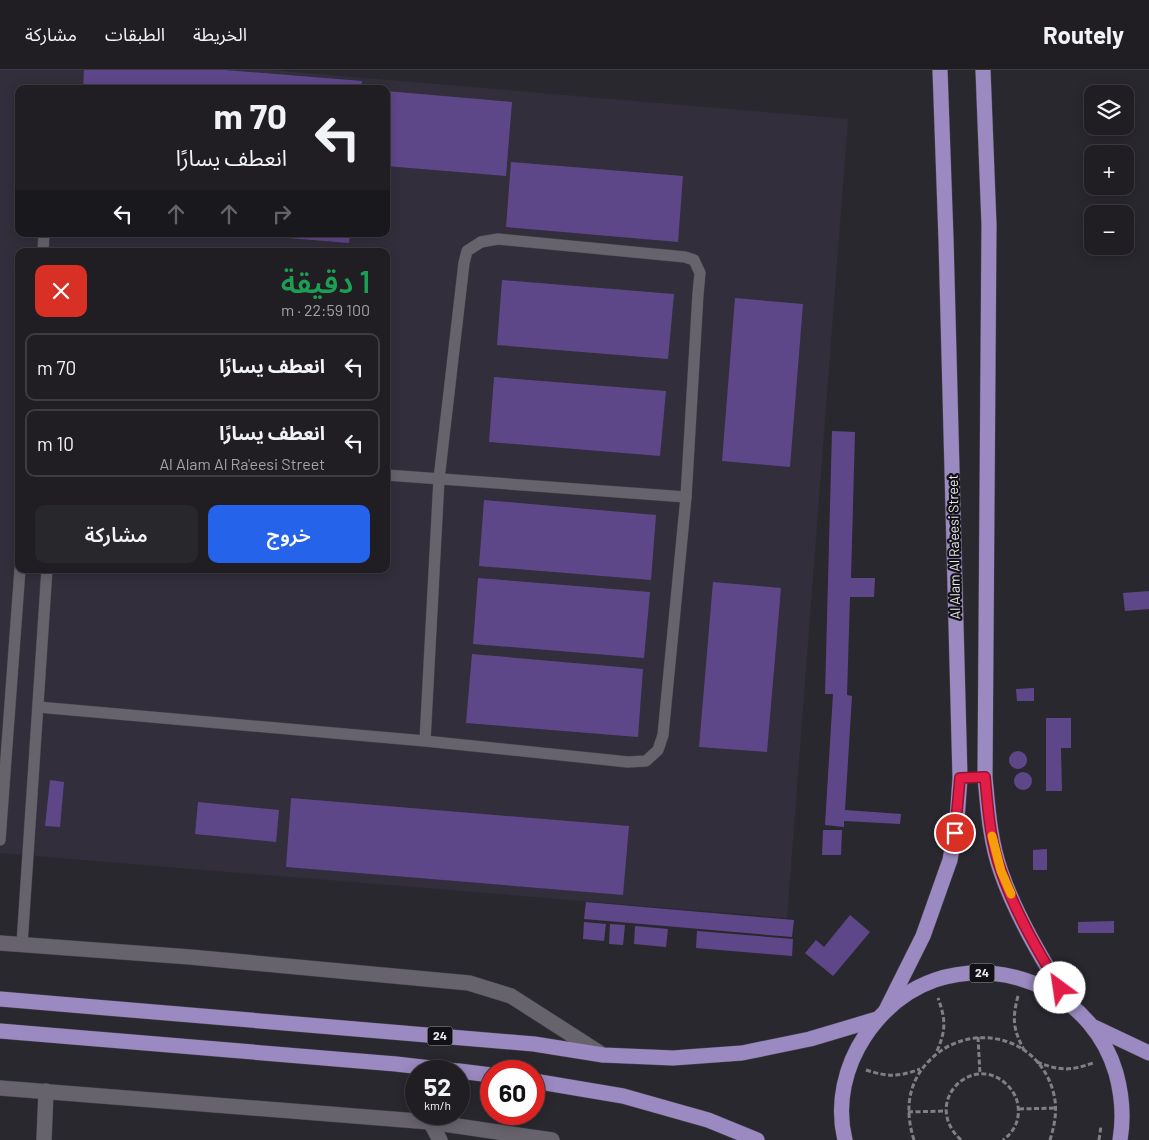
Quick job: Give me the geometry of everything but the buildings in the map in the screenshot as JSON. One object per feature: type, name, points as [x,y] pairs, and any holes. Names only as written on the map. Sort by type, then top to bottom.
[{"type":"main road","name":"Al Alam Al Ra'eesi Street","points":[[882,1014],[923,936],[950,860],[957,820],[960,778],[940,70]]},
{"type":"main road","points":[[983,70],[988,224],[985,777],[990,826],[1001,871],[1025,925],[1068,1002]]},
{"type":"main road","points":[[960,778],[985,777]]},
{"type":"main road","name":"24","points":[[844,1140],[841,1125],[843,1087],[855,1051],[882,1014],[903,996],[934,980],[969,973],[1004,974],[1038,984],[1068,1002],[1093,1026],[1111,1057],[1121,1091],[1122,1126],[1120,1140]]},
{"type":"main road","name":"24","points":[[0,999],[534,1044],[603,1055],[673,1058],[742,1052],[810,1040],[882,1014]]},
{"type":"main road","name":"24","points":[[1093,1026],[1149,1053]]},
{"type":"main road","points":[[0,1032],[405,1067]]},
{"type":"main road","points":[[545,1083],[623,1096],[708,1120],[757,1140]]},
{"type":"street","points":[[0,943],[468,983],[511,996],[603,1055]]},
{"type":"street","points":[[0,1088],[405,1116]]},
{"type":"street","points":[[44,1140],[46,1091]]},
{"type":"street","points":[[432,1125],[440,1140]]},
{"type":"street","points":[[467,1125],[552,1140]]},
{"type":"lane","points":[[38,707],[425,741],[618,761],[646,761],[658,750],[663,736],[686,497],[700,273],[694,260],[685,257],[498,238],[481,242],[467,251],[464,263],[439,480],[425,741]]},
{"type":"lane","points":[[390,475],[686,497]]},
{"type":"lane","points":[[0,840],[20,573]]},
{"type":"lane","points":[[22,944],[47,573]]},
{"type":"path","points":[[1009,994],[1026,1000]]},
{"type":"path","points":[[930,1001],[947,995]]},
{"type":"path","points":[[1018,996],[1013,1014],[1015,1033],[1024,1050]]},
{"type":"path","points":[[937,1052],[944,1035],[945,1015],[938,997]]},
{"type":"path","points":[[978,1037],[980,1074]]},
{"type":"path","points":[[914,1140],[908,1112],[914,1082],[921,1069],[937,1052],[950,1044],[978,1037],[1010,1042],[1024,1050],[1037,1061],[1047,1075],[1053,1091],[1056,1108],[1055,1124],[1050,1140]]},
{"type":"path","points":[[1088,1056],[1093,1063],[1095,1072]]},
{"type":"path","points":[[1037,1061],[1054,1069],[1074,1070],[1093,1063]]},
{"type":"path","points":[[864,1079],[870,1062]]},
{"type":"path","points":[[866,1069],[884,1076],[903,1075],[921,1069]]},
{"type":"path","points":[[961,1140],[949,1126],[945,1111],[948,1096],[966,1078],[980,1074],[996,1077],[1009,1086],[1017,1101],[1016,1125],[1012,1132],[1003,1140]]},
{"type":"path","points":[[1018,1109],[1056,1108]]},
{"type":"path","points":[[908,1112],[945,1111]]},
{"type":"path","points":[[1099,1140],[1103,1119]]},
{"type":"shaded area","points":[[0,70],[271,70],[848,119],[787,918],[0,853]]},
{"type":"slow traffic","points":[[992,836],[1001,871],[1011,894]]},
{"type":"route","points":[[955,833],[960,778],[985,777],[990,826],[1001,871],[1020,916],[1060,988]]}]
